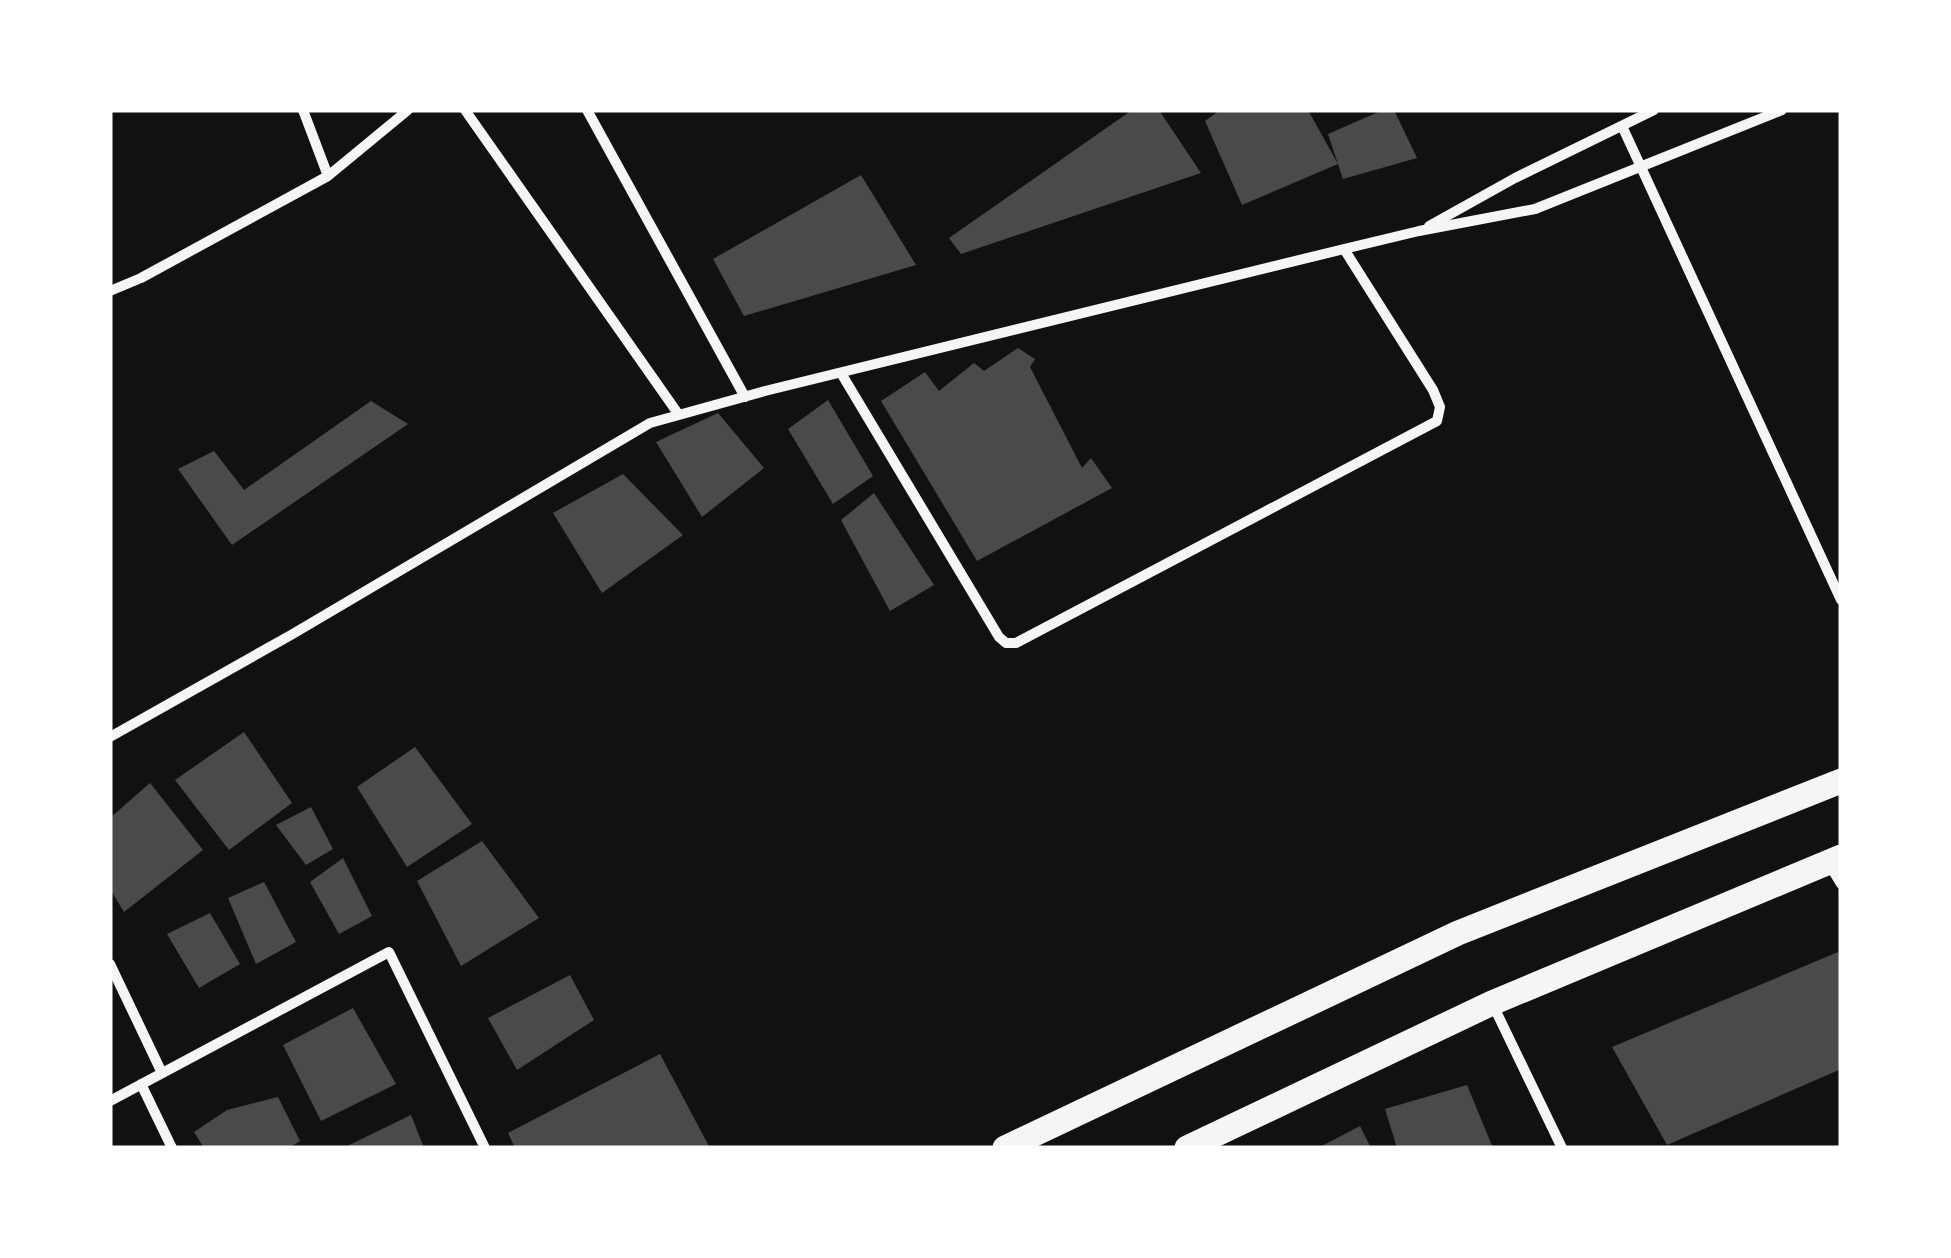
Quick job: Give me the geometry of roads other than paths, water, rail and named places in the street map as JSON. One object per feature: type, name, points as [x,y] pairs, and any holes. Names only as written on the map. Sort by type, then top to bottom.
[{"type":"main road","points":[[1005,1148],[1458,933],[1841,781]]},
{"type":"main road","points":[[1187,1148],[1492,1002],[1837,868]]},
{"type":"street","points":[[302,110],[328,176]]},
{"type":"street","points":[[110,291],[328,176],[408,110]]},
{"type":"street","points":[[465,110],[679,415]]},
{"type":"street","points":[[586,110],[745,396]]},
{"type":"street","points":[[1419,231],[1654,110]]},
{"type":"street","points":[[110,738],[291,636],[650,423],[745,396],[1344,249],[1535,209],[1782,110]]},
{"type":"street","points":[[1622,126],[1841,600]]},
{"type":"street","points":[[840,373],[999,638],[1016,643],[1438,422],[1440,407],[1434,390],[1344,249]]},
{"type":"street","points":[[110,1100],[389,952],[485,1148]]},
{"type":"street","points":[[110,964],[162,1073]]},
{"type":"street","points":[[1492,1002],[1562,1148]]},
{"type":"street","points":[[140,1084],[172,1148]]}]
